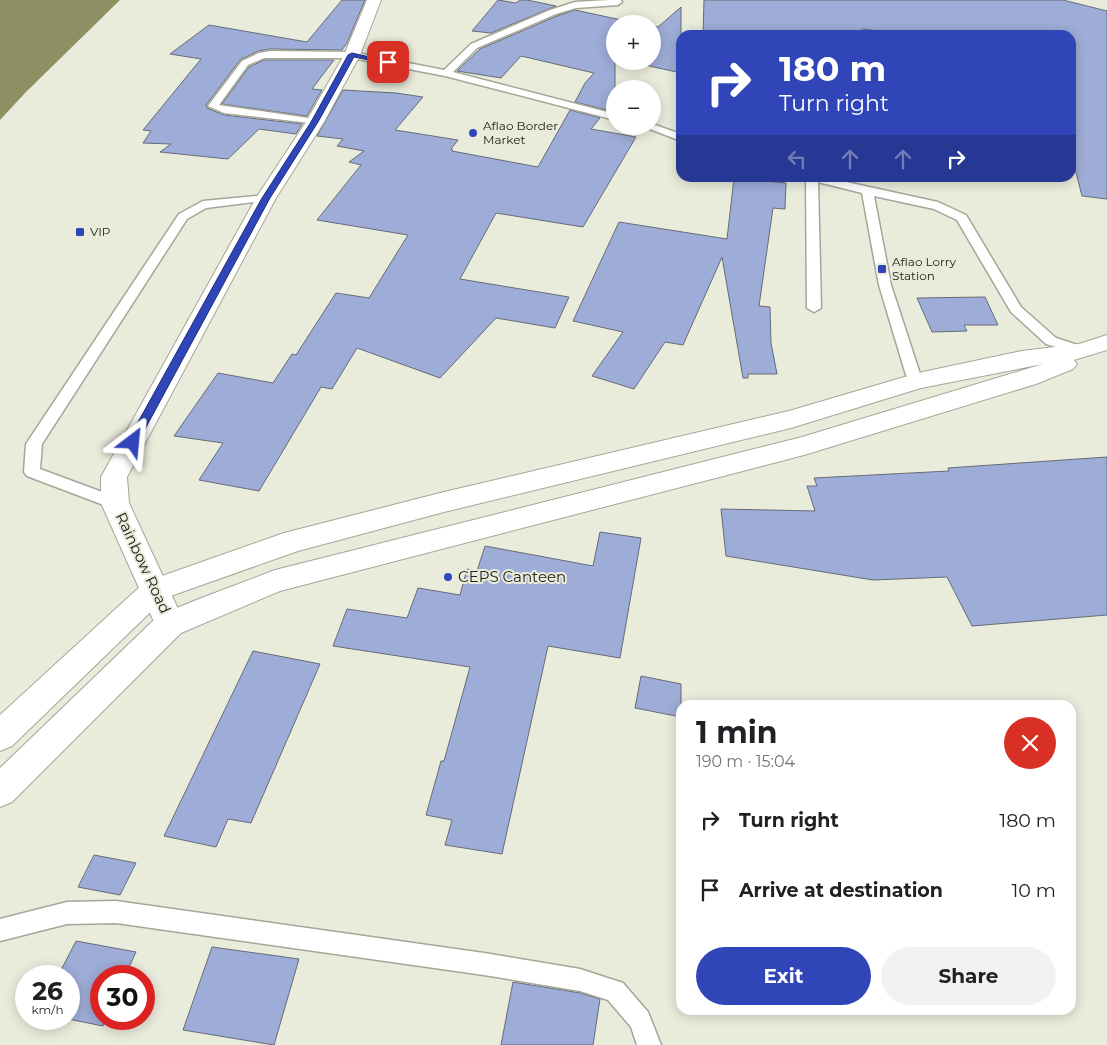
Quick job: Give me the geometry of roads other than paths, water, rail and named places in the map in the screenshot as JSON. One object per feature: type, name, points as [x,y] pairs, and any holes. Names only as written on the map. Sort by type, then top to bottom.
[{"type":"main road","name":"Rainbow Road","points":[[170,624],[115,503],[114,477],[266,198],[315,122],[352,55],[374,0]]},
{"type":"main road","points":[[0,736],[155,590],[294,541],[454,500],[791,419],[918,381],[1095,346]]},
{"type":"main road","points":[[0,791],[170,624],[275,581],[641,490],[804,446],[1028,378],[1064,364],[1095,346]]},
{"type":"lane","points":[[446,73],[474,46],[553,12],[575,5],[618,2]]},
{"type":"lane","points":[[315,122],[224,110],[213,106],[245,63],[252,59],[270,54],[352,55],[446,73],[606,115]]},
{"type":"lane","points":[[661,131],[676,136]]},
{"type":"lane","points":[[812,182],[814,308]]},
{"type":"lane","points":[[832,182],[938,206],[962,218],[1016,309],[1051,341],[1095,346]]},
{"type":"lane","points":[[867,191],[885,285],[913,375],[918,381]]},
{"type":"lane","points":[[115,503],[32,472],[34,444],[183,217],[204,205],[266,198]]},
{"type":"lane","points":[[0,930],[67,913],[116,912],[484,964],[580,980],[615,991],[640,1020],[649,1045]]},
{"type":"place","name":"Aflao Border Market","points":[[473,133]]},
{"type":"place","name":"VIP","points":[[80,232]]},
{"type":"place","name":"Aflao Lorry Station","points":[[882,269]]},
{"type":"place","name":"CEPS Canteen","points":[[448,577]]}]
